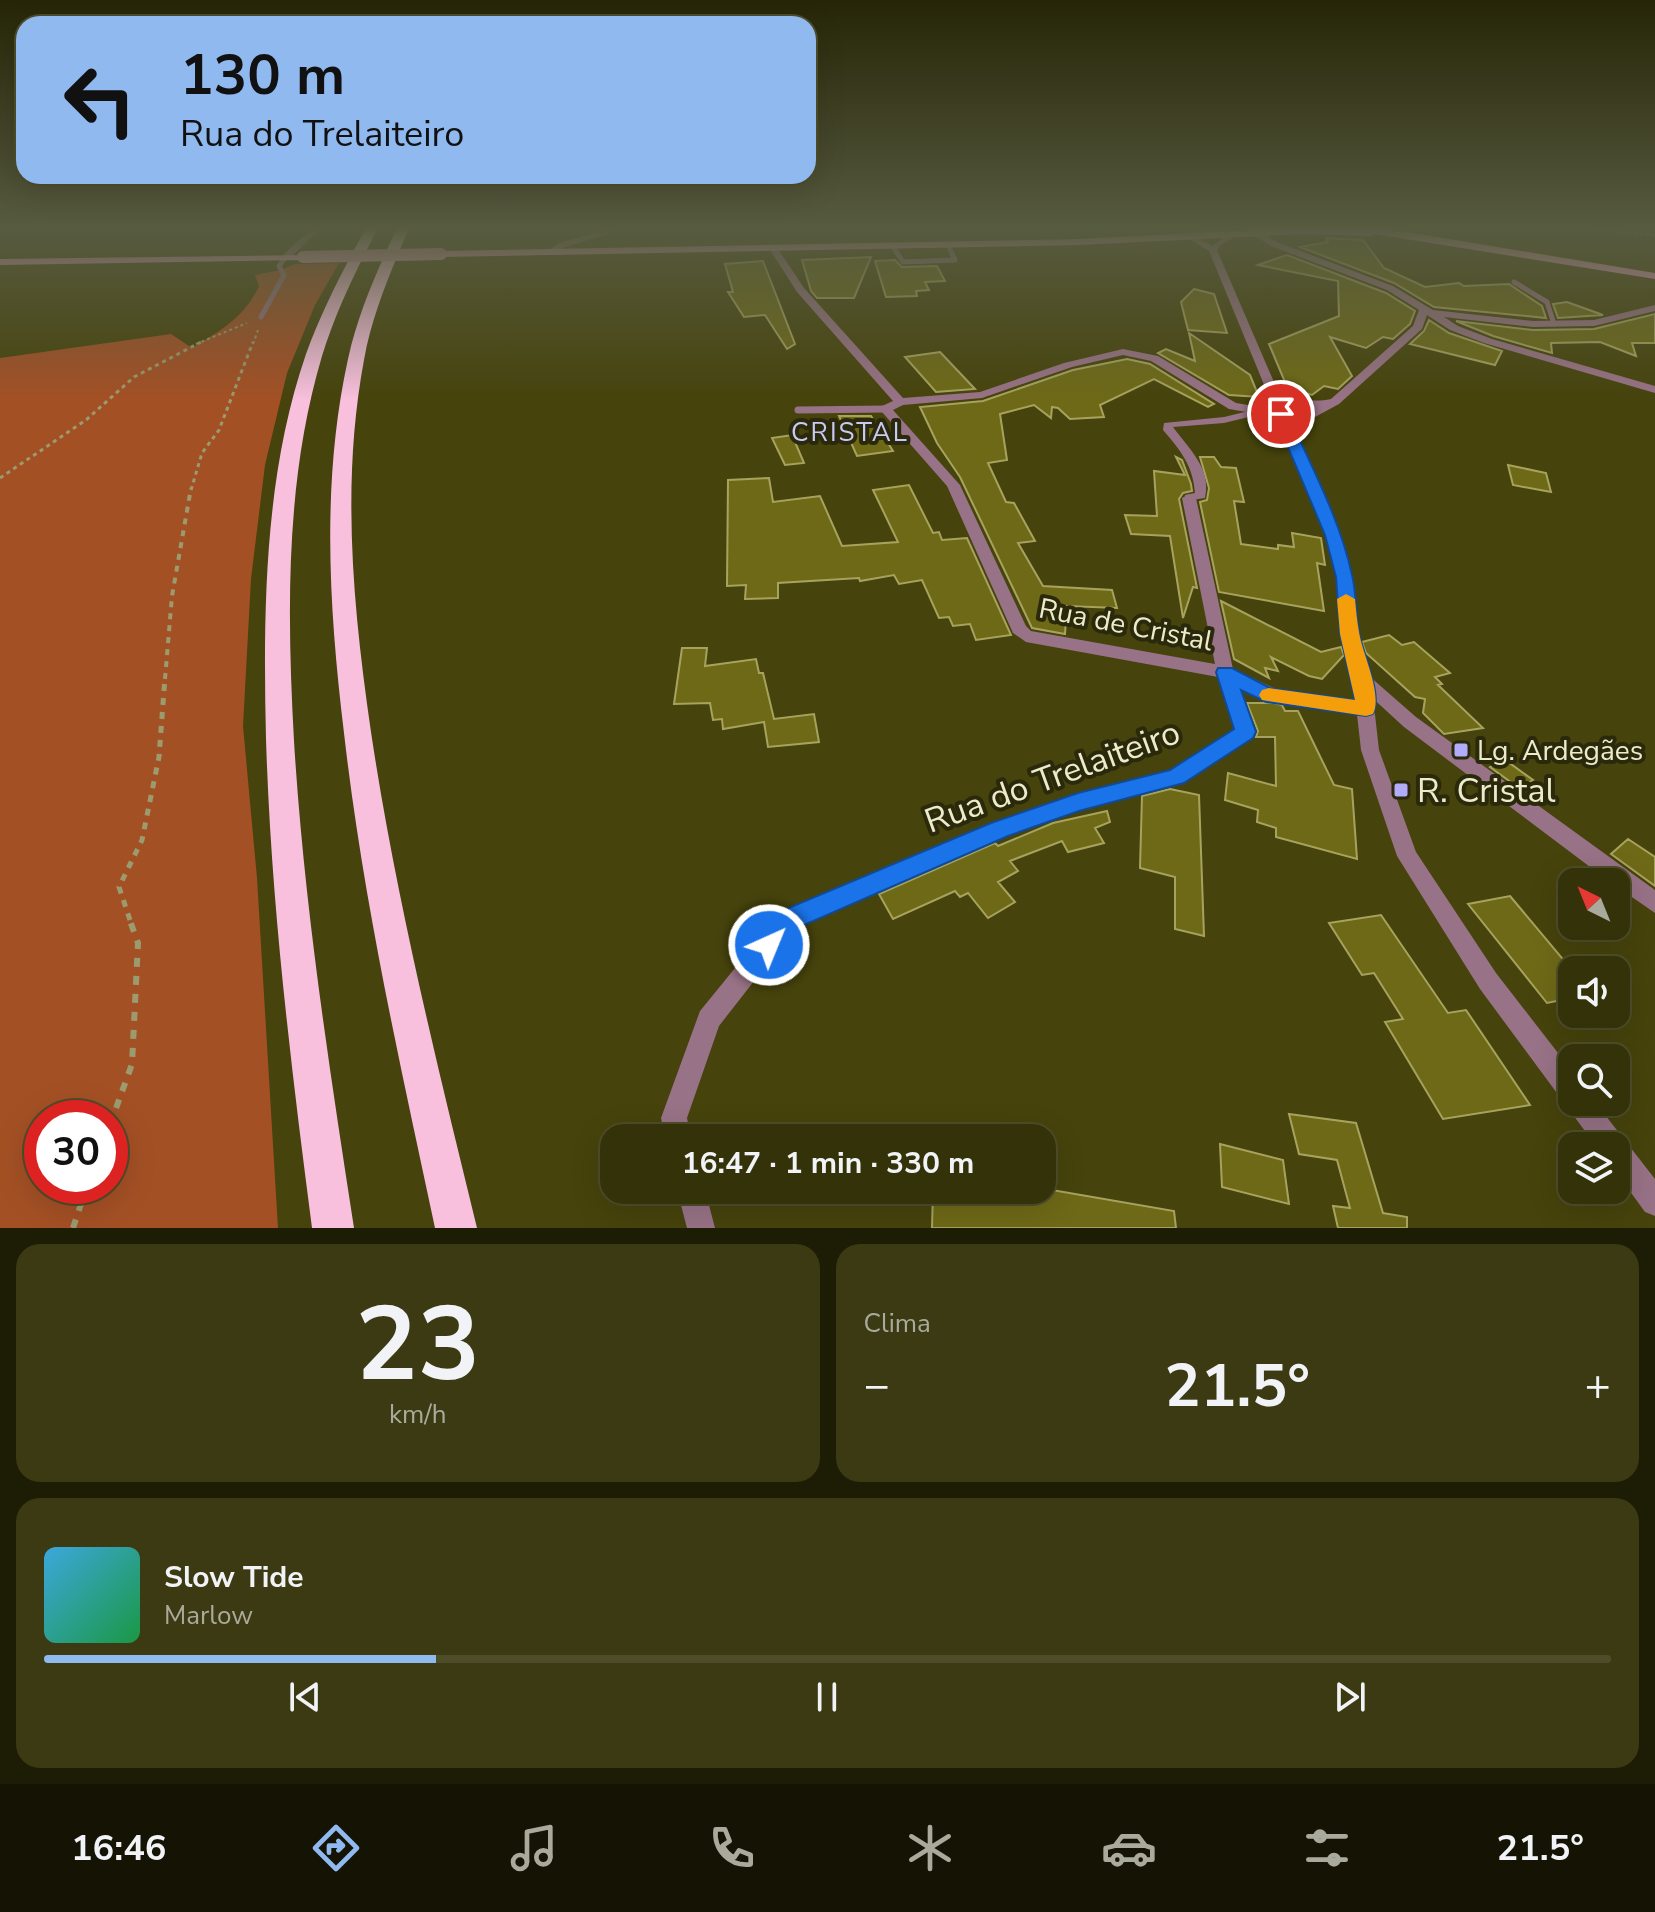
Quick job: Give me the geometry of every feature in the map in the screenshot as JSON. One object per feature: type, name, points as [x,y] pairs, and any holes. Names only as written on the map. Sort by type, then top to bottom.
[{"type":"highway","points":[[333,1228],[296,949],[286,845],[279,717],[279,589],[286,492],[311,367],[342,285]]},
{"type":"highway","points":[[377,285],[353,374],[343,441],[341,571],[351,688],[369,811],[421,1076],[456,1228]]},
{"type":"street","points":[[797,285],[893,406],[982,395],[1068,365],[1123,352],[1154,358],[1233,406],[1284,421],[1347,394],[1418,327],[1428,311]]},
{"type":"street","points":[[1228,285],[1333,535],[1344,577],[1349,634],[1362,679],[1370,750],[1407,856],[1488,981],[1558,1074]]},
{"type":"street","points":[[1383,285],[1454,328],[1488,341],[1655,390]]},
{"type":"street","points":[[1428,311],[1554,324],[1594,323],[1655,308]]},
{"type":"street","points":[[1273,391],[1293,401],[1322,406]]},
{"type":"street","name":"Rua de Cristal","points":[[893,406],[953,485],[1019,629],[1026,636],[1225,672],[1266,694],[1366,709]]},
{"type":"street","points":[[1225,672],[1189,498],[1201,495],[1201,475],[1190,452],[1168,430],[1168,425],[1204,420],[1223,423],[1257,412]]},
{"type":"street","name":"Rua do Trelaiteiro","points":[[675,1124],[674,1118],[709,1019],[788,920],[1000,829],[1078,802],[1177,777],[1246,732],[1225,672]]},
{"type":"street","points":[[1362,679],[1410,722],[1655,903]]},
{"type":"street","points":[[1590,1116],[1602,1132]]},
{"type":"street","points":[[1630,1169],[1655,1202]]},
{"type":"street","points":[[695,1204],[701,1228]]},
{"type":"lane","points":[[261,317],[263,308],[279,292],[281,285]]},
{"type":"lane","points":[[1519,285],[1547,302],[1554,324]]},
{"type":"lane","points":[[798,410],[893,406]]},
{"type":"path","points":[[0,478],[86,420],[134,377],[181,350],[261,317]]},
{"type":"path","points":[[119,1100],[132,1064],[138,943],[119,887],[142,840],[159,757],[172,596],[184,523],[202,453],[219,430],[261,317]]},
{"type":"path","points":[[73,1228],[81,1204]]},
{"type":"shaded area","points":[[259,285],[326,285],[287,373],[265,465],[251,579],[243,726],[257,878],[278,1228],[0,1228],[0,358],[171,334],[192,348],[231,322],[253,297]]},
{"type":"building","points":[[731,285],[772,285],[795,344],[787,349],[765,315],[744,317],[728,292],[733,292]]},
{"type":"building","points":[[809,285],[859,285],[854,298],[817,298]]},
{"type":"building","points":[[882,285],[927,285],[929,290],[916,291],[917,296],[886,297]]},
{"type":"building","points":[[1338,285],[1366,285],[1386,293],[1415,311],[1410,324],[1393,339],[1383,337],[1366,348],[1330,337],[1352,376],[1338,389],[1324,386],[1312,395],[1287,387],[1269,344],[1339,316]]},
{"type":"building","points":[[1398,285],[1511,285],[1542,306],[1546,318],[1434,307]]},
{"type":"building","points":[[1194,289],[1214,294],[1227,333],[1188,330],[1181,302]]},
{"type":"building","points":[[1567,302],[1603,315],[1558,318],[1553,304]]},
{"type":"building","points":[[1655,314],[1655,343],[1632,343],[1636,356],[1600,342],[1551,343],[1552,353],[1493,336],[1456,321],[1533,330],[1594,329]]},
{"type":"building","points":[[1429,320],[1449,333],[1502,351],[1495,365],[1410,344],[1424,331]]},
{"type":"building","points":[[1189,333],[1250,375],[1259,397],[1229,395],[1158,353],[1166,349],[1195,361]]},
{"type":"building","points":[[940,352],[975,389],[936,392],[905,357]]},
{"type":"building","points":[[1127,359],[1150,364],[1214,404],[1208,407],[1154,379],[1100,405],[1104,417],[1070,419],[1058,408],[1052,407],[1051,418],[1034,405],[1000,414],[1007,460],[988,463],[1006,502],[1014,503],[1035,541],[1018,543],[1043,586],[1112,590],[1117,608],[1067,606],[1065,634],[1032,628],[960,477],[937,443],[920,407],[983,401],[1073,370]]},
{"type":"building","points":[[839,416],[871,416],[893,451],[857,456]]},
{"type":"building","points":[[792,435],[804,463],[785,465],[772,438]]},
{"type":"building","points":[[1176,457],[1182,460],[1191,484],[1192,491],[1183,493],[1179,499],[1197,588],[1193,587],[1183,618],[1170,536],[1131,534],[1125,515],[1157,516],[1154,471],[1185,475]]},
{"type":"building","points":[[1200,457],[1214,457],[1221,467],[1236,468],[1244,502],[1234,501],[1241,544],[1278,549],[1278,545],[1294,547],[1292,533],[1321,538],[1325,565],[1317,563],[1324,611],[1219,592],[1200,502],[1207,500],[1209,488]]},
{"type":"building","points":[[1508,465],[1546,473],[1551,492],[1513,485]]},
{"type":"building","points":[[769,478],[773,502],[820,496],[842,546],[898,542],[873,490],[909,485],[933,533],[939,532],[942,540],[967,538],[1011,635],[976,640],[970,624],[953,626],[949,617],[939,618],[922,580],[899,584],[894,575],[860,581],[859,578],[778,583],[778,598],[745,599],[746,585],[727,586],[728,480]]},
{"type":"building","points":[[1221,601],[1321,652],[1341,647],[1344,655],[1322,679],[1271,657],[1278,671],[1265,668],[1269,678],[1234,659]]},
{"type":"building","points":[[1389,635],[1402,645],[1414,642],[1450,673],[1435,677],[1442,684],[1438,685],[1483,728],[1444,734],[1423,713],[1425,699],[1415,697],[1366,653],[1362,642]]},
{"type":"building","points":[[682,648],[707,648],[705,666],[756,659],[759,673],[763,673],[774,719],[814,714],[819,742],[768,747],[764,722],[723,729],[722,719],[713,720],[710,703],[674,704]]},
{"type":"building","points":[[1247,703],[1274,703],[1282,705],[1285,711],[1298,711],[1334,785],[1352,789],[1357,859],[1276,837],[1276,828],[1257,822],[1258,810],[1225,800],[1228,773],[1276,786],[1275,737],[1256,737],[1258,731]]},
{"type":"building","points":[[1504,759],[1533,780],[1519,788],[1490,767]]},
{"type":"building","points":[[1170,789],[1199,795],[1204,936],[1175,929],[1175,877],[1140,868],[1142,796]]},
{"type":"building","points":[[1107,811],[1110,822],[1095,828],[1104,843],[1068,852],[1062,841],[1010,861],[1018,871],[998,882],[1015,902],[988,918],[968,893],[960,897],[955,891],[893,919],[879,894],[995,843],[998,846],[1053,823]]},
{"type":"building","points":[[1628,839],[1655,857],[1655,886],[1611,854]]},
{"type":"building","points":[[1510,896],[1560,956],[1558,1001],[1547,1003],[1468,904]]},
{"type":"building","points":[[1381,915],[1448,1013],[1466,1010],[1530,1105],[1443,1119],[1385,1022],[1403,1019],[1374,973],[1362,975],[1329,923]]},
{"type":"building","points":[[1289,1114],[1356,1123],[1383,1213],[1407,1217],[1407,1228],[1338,1228],[1333,1206],[1350,1208],[1337,1160],[1299,1154]]},
{"type":"building","points":[[1220,1144],[1283,1160],[1289,1204],[1222,1187]]},
{"type":"building","points":[[1056,1191],[1174,1211],[1176,1228],[932,1228],[933,1204],[1056,1204]]},
{"type":"slow traffic","points":[[1269,695],[1366,709],[1362,679],[1349,634],[1346,599]]},
{"type":"place","name":"Lg. Ardegães","points":[[1461,750]]},
{"type":"place","name":"R. Cristal","points":[[1401,790]]},
{"type":"district","name":"CRISTAL","points":[[850,432]]},
{"type":"route","points":[[769,945],[788,920],[1000,829],[1078,802],[1177,777],[1246,732],[1225,672],[1244,685],[1266,694],[1366,709],[1362,679],[1349,634],[1344,577],[1333,535],[1281,414]]}]
